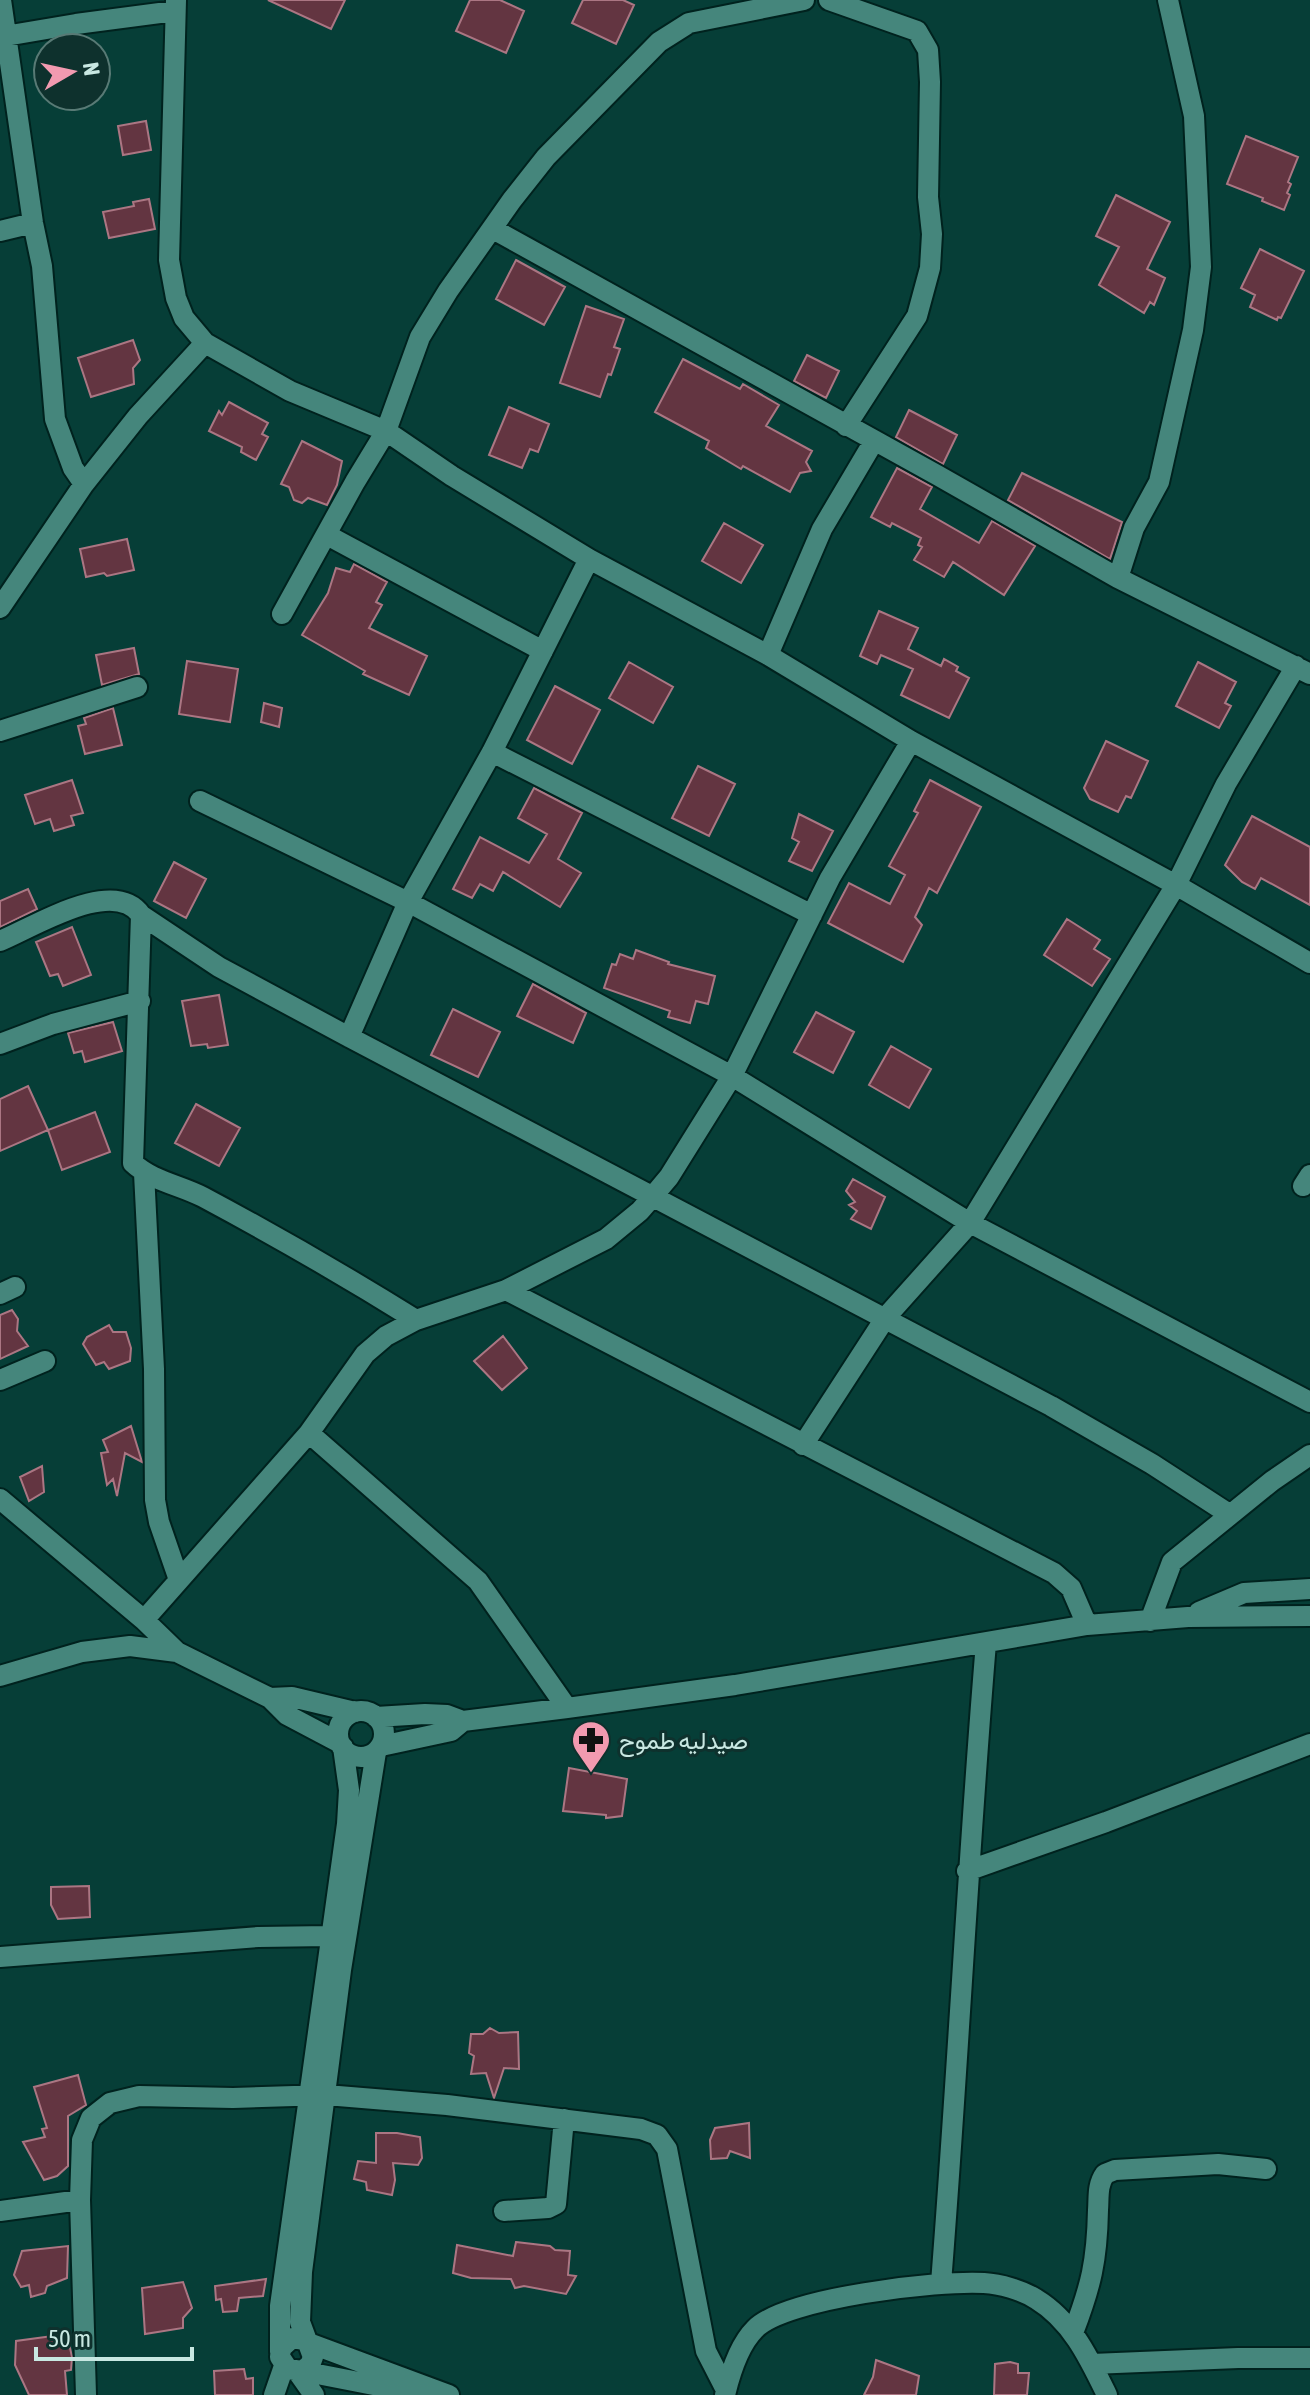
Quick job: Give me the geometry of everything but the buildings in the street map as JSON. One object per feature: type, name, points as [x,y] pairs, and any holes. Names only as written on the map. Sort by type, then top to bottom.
[{"type":"street","points":[[1,0],[3,36],[42,266],[55,419],[64,449],[84,484]]},
{"type":"street","points":[[282,614],[386,431],[420,337],[448,291],[546,157],[659,42],[689,23],[804,0]]},
{"type":"street","points":[[829,0],[917,31],[928,50],[930,82],[930,268],[917,316],[846,426]]},
{"type":"street","points":[[1118,578],[1134,528],[1159,482],[1193,330],[1201,267],[1194,116],[1168,0]]},
{"type":"street","points":[[3,36],[176,6],[169,260],[176,298],[184,318],[205,343],[290,391],[386,431],[452,476],[589,559],[768,655],[911,741],[1176,885],[1310,963]]},
{"type":"street","points":[[0,231],[33,223]]},
{"type":"street","points":[[493,229],[1118,578],[1303,670],[1226,784],[1176,885],[970,1223],[886,1317],[803,1445]]},
{"type":"street","points":[[0,608],[84,484],[138,416],[205,343]]},
{"type":"street","points":[[768,655],[822,529],[874,441]]},
{"type":"street","points":[[327,535],[543,651]]},
{"type":"street","points":[[349,1037],[408,902],[492,752],[589,559]]},
{"type":"street","points":[[0,731],[137,687]]},
{"type":"street","points":[[144,1620],[309,1433],[365,1354],[386,1336],[416,1320],[506,1290],[606,1239],[640,1211],[669,1177],[732,1076],[830,878],[911,741]]},
{"type":"street","points":[[492,752],[812,915]]},
{"type":"street","points":[[200,801],[408,902],[732,1076],[970,1223],[1310,1402]]},
{"type":"street","points":[[0,941],[85,904],[110,898],[124,900],[136,907],[141,915],[219,967],[886,1317],[1152,1464],[1229,1514]]},
{"type":"street","points":[[141,915],[133,1163],[144,1173],[201,1196],[325,1264],[416,1320]]},
{"type":"street","points":[[0,1044],[53,1024],[140,1001]]},
{"type":"street","points":[[144,1173],[154,1369],[155,1500],[159,1522],[179,1580]]},
{"type":"street","points":[[506,1290],[1054,1573],[1071,1588],[1087,1625]]},
{"type":"street","points":[[0,1380],[45,1361]]},
{"type":"street","points":[[309,1433],[478,1581],[567,1708]]},
{"type":"street","points":[[1150,1621],[1172,1562],[1229,1514],[1310,1455]]},
{"type":"street","points":[[0,1499],[144,1620],[177,1652],[270,1698],[287,1715],[341,1745],[354,1756],[362,1757],[379,1749],[451,1731],[463,1721]]},
{"type":"street","points":[[1188,1617],[1244,1593],[1310,1589]]},
{"type":"street","points":[[376,1717],[447,1715],[463,1721],[567,1708],[735,1685],[1087,1625],[1188,1617],[1310,1616]]},
{"type":"street","points":[[941,2283],[958,2066],[967,1871],[986,1643]]},
{"type":"street","points":[[0,1676],[82,1652],[130,1646],[177,1652]]},
{"type":"street","points":[[270,1698],[292,1697],[370,1713],[384,1731],[280,2306],[291,2365],[274,2395]]},
{"type":"street","points":[[291,2365],[312,2361],[313,2352],[307,2342],[299,2302],[329,1936],[347,1824],[349,1790],[339,1728],[355,1712]]},
{"type":"street","points":[[967,1871],[1310,1744]]},
{"type":"street","points":[[0,1957],[258,1937],[329,1936]]},
{"type":"street","points":[[86,2395],[80,2200],[82,2140],[91,2118],[110,2103],[139,2096],[233,2098],[317,2095],[447,2105],[641,2129],[657,2135],[667,2149],[706,2351],[726,2393]]},
{"type":"street","points":[[504,2211],[548,2208],[556,2204],[564,2119]]},
{"type":"street","points":[[1073,2333],[1091,2287],[1097,2255],[1099,2187],[1105,2174],[1115,2170],[1218,2164],[1266,2169]]},
{"type":"street","points":[[0,2211],[80,2200]]},
{"type":"street","points":[[726,2393],[740,2351],[755,2329],[776,2315],[796,2307],[941,2283],[986,2283],[1034,2297],[1054,2312],[1073,2333],[1107,2395]]},
{"type":"street","points":[[314,2395],[291,2365],[284,2344],[292,2338],[449,2395]]},
{"type":"street","points":[[1092,2364],[1310,2358]]},
{"type":"street","points":[[291,2365],[424,2395]]},
{"type":"place","name":"صيدليه طموح","points":[[591,1774]]}]
